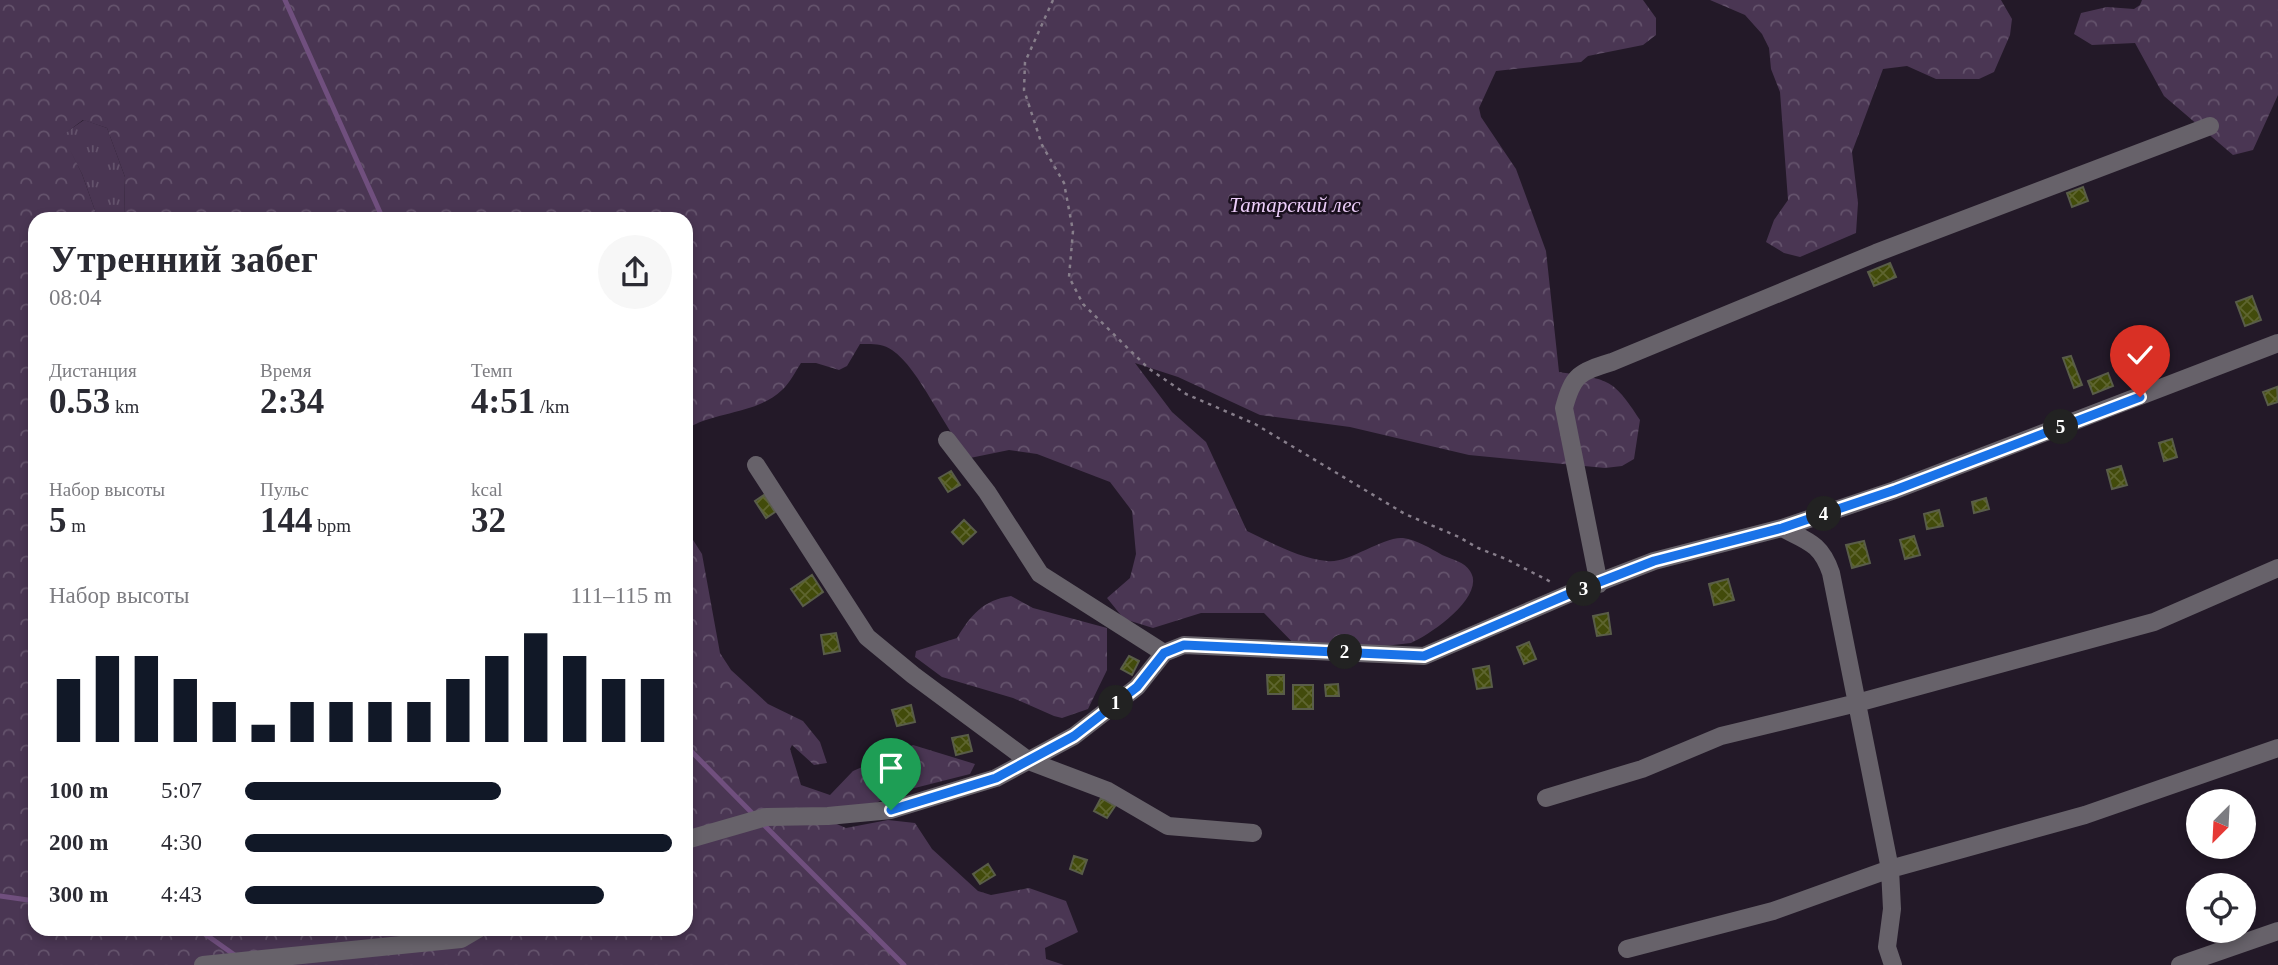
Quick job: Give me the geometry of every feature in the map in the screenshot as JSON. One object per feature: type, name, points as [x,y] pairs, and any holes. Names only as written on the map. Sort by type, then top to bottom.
[{"type":"street","points":[[1599,583],[1564,408],[1570,385],[1586,370],[1612,362],[1876,253],[2210,126]]},
{"type":"street","points":[[693,838],[766,817],[828,816],[891,810],[996,778],[1074,736],[1137,687],[1164,653],[1184,645],[1424,656],[1571,593],[1654,561],[1782,528],[1895,490],[2278,343]]},
{"type":"street","points":[[947,440],[987,492],[1040,574],[1164,653]]},
{"type":"street","points":[[756,465],[867,637],[913,675],[1029,761],[1108,791],[1168,826],[1253,833]]},
{"type":"street","points":[[1782,528],[1816,546],[1826,557],[1831,573],[1890,869],[1892,909],[1887,947],[1893,965]]},
{"type":"street","points":[[1546,798],[1642,769],[1721,737],[2154,622],[2278,568]]},
{"type":"street","points":[[1627,949],[1773,911],[1890,869],[2085,815],[2278,748]]},
{"type":"street","points":[[2180,965],[2278,931]]},
{"type":"street","points":[[203,965],[461,939],[466,936]]},
{"type":"path","points":[[1054,0],[1025,62],[1024,90],[1042,145],[1064,183],[1073,230],[1069,277],[1083,304],[1148,368],[1186,394],[1255,424],[1405,514],[1506,559],[1571,593]]},
{"type":"green space","name":"Татарский лес","points":[[0,0],[1643,0],[1656,18],[1656,35],[1643,45],[1588,56],[1581,62],[1496,71],[1479,108],[1481,117],[1516,169],[1546,251],[1559,372],[1607,382],[1622,395],[1640,420],[1634,459],[1622,466],[1605,468],[1469,455],[1350,427],[1260,415],[1178,377],[1135,363],[1172,412],[1206,442],[1247,531],[1296,553],[1327,561],[1345,558],[1386,541],[1403,538],[1458,561],[1470,571],[1473,581],[1471,592],[1464,603],[1431,632],[1411,643],[1305,655],[1264,613],[1201,613],[1153,628],[1124,619],[1107,598],[1130,578],[1136,554],[1132,511],[1110,482],[1037,454],[1009,450],[970,458],[912,371],[892,350],[884,346],[860,344],[847,366],[839,370],[816,363],[801,363],[788,384],[772,398],[693,425],[693,212],[124,212],[125,177],[107,128],[83,120],[63,135],[82,174],[96,212],[28,212],[28,936],[693,936],[693,540],[702,554],[720,653],[731,670],[768,704],[803,721],[820,742],[827,763],[814,765],[792,745],[790,749],[801,785],[830,795],[853,771],[913,745],[975,764],[970,774],[895,793],[861,811],[813,814],[846,828],[888,820],[915,823],[932,849],[978,891],[991,895],[1029,888],[1066,901],[1078,932],[1045,948],[1046,959],[1064,965],[0,965]]},
{"type":"green space","points":[[1710,0],[2001,0],[2012,19],[2010,35],[1994,72],[1979,79],[1936,79],[1907,66],[1883,69],[1852,152],[1858,203],[1856,233],[1800,257],[1784,253],[1766,242],[1774,220],[1788,200],[1780,92],[1771,69],[1769,48],[1762,34],[1745,15]]},
{"type":"green space","points":[[2142,0],[2278,0],[2278,95],[2253,150],[2233,155],[2164,96],[2135,43],[2092,45],[2074,34],[2081,13],[2107,7],[2134,9]]},
{"type":"green space","points":[[84,120],[107,128],[125,177],[124,212],[96,212],[82,174],[62,135]]},
{"type":"green space","points":[[1011,596],[1033,608],[1107,628],[1107,670],[1088,709],[1062,718],[1054,716],[1013,698],[942,677],[915,657],[916,651],[957,638],[967,622],[985,605]]},
{"type":"building","points":[[2083,187],[2088,201],[2072,207],[2067,193]]},
{"type":"building","points":[[1890,263],[1896,277],[1874,286],[1868,272]]},
{"type":"building","points":[[2252,296],[2261,320],[2245,326],[2236,302]]},
{"type":"building","points":[[2152,338],[2159,354],[2136,363],[2130,347]]},
{"type":"building","points":[[2071,356],[2082,385],[2074,388],[2063,358]]},
{"type":"building","points":[[2108,373],[2113,386],[2093,394],[2088,381]]},
{"type":"building","points":[[2277,387],[2278,402],[2268,405],[2263,392]]},
{"type":"building","points":[[2172,439],[2177,457],[2164,461],[2159,443]]},
{"type":"building","points":[[2121,466],[2127,485],[2112,489],[2107,470]]},
{"type":"building","points":[[951,471],[960,485],[948,492],[939,478]]},
{"type":"building","points":[[764,495],[775,512],[766,518],[755,501]]},
{"type":"building","points":[[1986,498],[1989,509],[1974,513],[1972,502]]},
{"type":"building","points":[[1939,510],[1943,526],[1927,529],[1924,514]]},
{"type":"building","points":[[964,520],[976,532],[963,544],[952,532]]},
{"type":"building","points":[[1914,536],[1920,555],[1905,559],[1900,540]]},
{"type":"building","points":[[1864,541],[1870,563],[1852,568],[1846,545]]},
{"type":"building","points":[[812,575],[823,592],[803,606],[791,589]]},
{"type":"building","points":[[1728,579],[1734,600],[1714,605],[1709,584]]},
{"type":"building","points":[[1608,613],[1611,634],[1597,636],[1593,616]]},
{"type":"building","points":[[836,633],[840,651],[824,654],[821,635]]},
{"type":"building","points":[[1529,642],[1536,659],[1524,664],[1517,647]]},
{"type":"building","points":[[1129,656],[1139,661],[1132,675],[1121,669]]},
{"type":"building","points":[[1489,666],[1492,687],[1477,689],[1473,669]]},
{"type":"building","points":[[1267,675],[1284,675],[1284,694],[1268,694]]},
{"type":"building","points":[[1338,684],[1339,696],[1326,696],[1325,685]]},
{"type":"building","points":[[1293,685],[1313,685],[1313,709],[1293,709]]},
{"type":"building","points":[[911,705],[915,722],[897,726],[892,710]]},
{"type":"building","points":[[968,735],[972,751],[956,755],[952,738]]},
{"type":"building","points":[[1101,798],[1115,806],[1107,818],[1094,811]]},
{"type":"building","points":[[1074,856],[1087,860],[1082,874],[1070,869]]},
{"type":"building","points":[[988,864],[995,875],[980,884],[973,874]]},
{"type":"waterway","points":[[285,0],[380,212]]},
{"type":"waterway","points":[[693,753],[755,816]]},
{"type":"waterway","points":[[762,823],[904,965]]},
{"type":"waterway","points":[[0,896],[28,900]]},
{"type":"waterway","points":[[208,936],[236,956]]},
{"type":"route","points":[[891,810],[996,778],[1074,736],[1137,687],[1164,653],[1184,645],[1424,656],[1571,593],[1654,561],[1782,528],[1895,490],[2140,397]]}]
